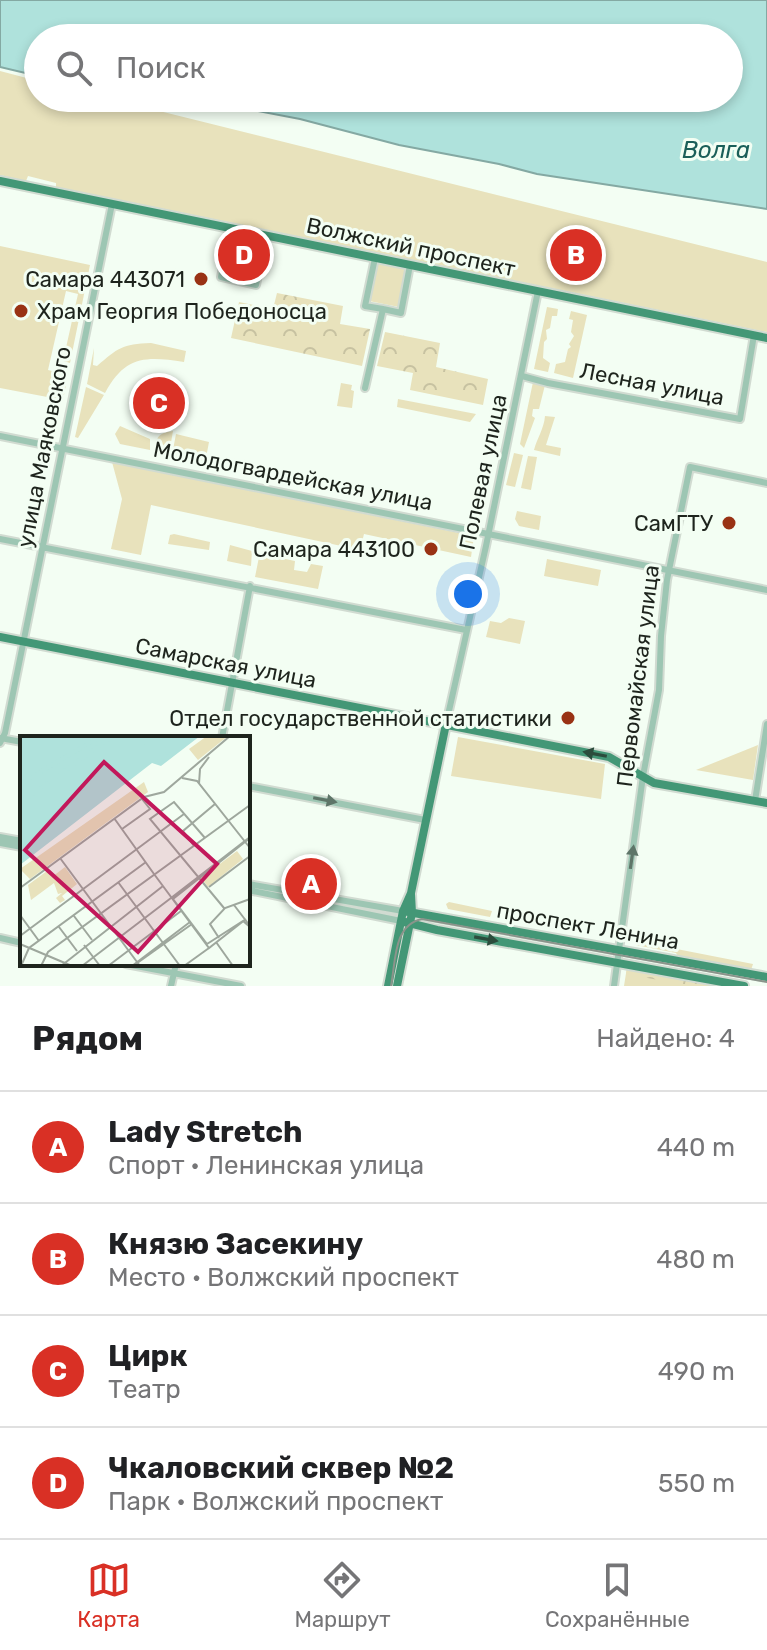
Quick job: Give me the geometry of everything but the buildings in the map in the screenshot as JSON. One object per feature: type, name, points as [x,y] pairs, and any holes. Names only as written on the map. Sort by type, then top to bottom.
[{"type":"main road","name":"Волжский проспект","points":[[0,181],[767,338]]},
{"type":"main road","name":"Самарская улица","points":[[0,637],[609,757],[654,783],[767,803]]},
{"type":"main road","points":[[388,986],[408,912],[446,724]]},
{"type":"main road","name":"проспект Ленина","points":[[408,912],[767,977]]},
{"type":"main road","points":[[397,986],[405,922]]},
{"type":"main road","name":"проспект Ленина","points":[[405,922],[744,986]]},
{"type":"street","name":"улица Маяковского","points":[[0,740],[5,733],[112,204]]},
{"type":"street","points":[[231,228],[221,277],[256,285],[266,235]]},
{"type":"street","points":[[375,258],[365,306],[401,313],[410,265]]},
{"type":"street","name":"Полевая улица","points":[[446,724],[489,535],[538,291]]},
{"type":"street","points":[[365,388],[383,309]]},
{"type":"street","name":"Лесная улица","points":[[522,376],[740,419],[754,335]]},
{"type":"street","name":"Молодогвардейская улица","points":[[0,436],[767,590]]},
{"type":"street","name":"Первомайская улица","points":[[614,986],[660,677],[661,636],[669,570],[690,467],[767,483]]},
{"type":"street","points":[[0,539],[466,630]]},
{"type":"street","points":[[222,736],[250,586]]},
{"type":"street","points":[[755,801],[767,724]]},
{"type":"street","points":[[0,740],[20,742]]},
{"type":"street","points":[[250,786],[425,820]]},
{"type":"street","points":[[0,840],[20,844]]},
{"type":"street","points":[[250,887],[408,912]]},
{"type":"street","points":[[250,887],[405,922]]},
{"type":"street","points":[[0,938],[20,943]]},
{"type":"street","points":[[136,966],[241,986]]},
{"type":"street","points":[[171,986],[176,966]]},
{"type":"green space","points":[[0,71],[24,77],[24,112],[163,112],[767,262],[767,332],[56,187],[56,183],[28,176],[26,181],[0,175]]},
{"type":"green space","points":[[233,234],[262,240],[255,276],[226,270]]},
{"type":"green space","points":[[0,246],[90,265],[70,363],[63,361],[78,294],[66,291],[48,370],[68,375],[63,400],[0,388]]},
{"type":"green space","points":[[377,261],[407,267],[399,307],[369,301]]},
{"type":"green space","points":[[277,293],[343,306],[340,324],[370,329],[362,366],[231,338],[239,302],[273,309]]},
{"type":"green space","points":[[547,307],[558,309],[557,316],[552,316],[550,328],[546,330],[547,339],[544,342],[543,358],[550,363],[548,372],[534,369]]},
{"type":"green space","points":[[571,311],[587,315],[573,378],[554,373],[556,364],[565,362],[571,347],[569,344],[574,336],[571,332],[573,320],[569,319]]},
{"type":"green space","points":[[385,332],[440,343],[436,367],[488,379],[483,405],[410,390],[413,373],[377,366]]},
{"type":"green space","points":[[151,343],[186,351],[184,362],[158,359],[137,361],[120,372],[105,393],[87,384],[94,348],[93,365],[97,366],[121,348]]},
{"type":"green space","points":[[533,382],[545,385],[539,409],[533,409],[532,416],[535,418],[524,448],[520,444]]},
{"type":"green space","points":[[341,383],[352,385],[352,408],[337,406]]},
{"type":"green space","points":[[86,387],[104,395],[78,438],[75,437]]},
{"type":"green space","points":[[398,399],[476,414],[470,422],[397,407]]},
{"type":"green space","points":[[545,416],[555,417],[546,445],[561,448],[560,456],[534,450]]},
{"type":"green space","points":[[120,426],[150,439],[150,450],[120,444],[115,434]]},
{"type":"green space","points":[[173,431],[169,454],[155,451],[159,436]]},
{"type":"green space","points":[[176,434],[209,442],[205,463],[172,455]]},
{"type":"green space","points":[[514,453],[523,455],[515,487],[506,485]]},
{"type":"green space","points":[[528,456],[537,457],[531,490],[521,488]]},
{"type":"green space","points":[[112,462],[474,536],[471,557],[364,534],[360,550],[151,505],[141,555],[111,549],[122,499]]},
{"type":"green space","points":[[517,511],[541,516],[539,530],[519,526],[515,519]]},
{"type":"green space","points":[[170,535],[210,542],[209,550],[168,544]]},
{"type":"green space","points":[[230,545],[252,551],[251,566],[227,561]]},
{"type":"green space","points":[[262,554],[295,561],[294,570],[307,572],[311,564],[323,566],[318,589],[255,577]]},
{"type":"green space","points":[[547,559],[601,570],[598,586],[544,576]]},
{"type":"green space","points":[[509,618],[525,621],[520,644],[486,637],[490,621],[501,623]]},
{"type":"green space","points":[[458,737],[605,764],[601,799],[451,776]]},
{"type":"green space","points":[[758,745],[753,780],[696,770]]},
{"type":"green space","points":[[449,902],[492,911],[490,917],[448,909],[446,904]]},
{"type":"green space","points":[[636,941],[753,964],[751,970],[678,956],[636,945]]},
{"type":"green space","points":[[627,967],[730,986],[624,986]]},
{"type":"green space","points":[[627,969],[714,986],[691,986],[626,974]]},
{"type":"water","name":"Волга","points":[[0,0],[767,0],[767,209],[537,174],[263,112],[743,112],[743,24],[24,24],[24,73],[0,67]]},
{"type":"tram line","points":[[391,986],[401,936],[406,928],[422,919],[767,982]]},
{"type":"place","name":"Чкаловский сквер №2","points":[[244,255]]},
{"type":"place","name":"Князю Засекину","points":[[576,255]]},
{"type":"place","name":"Самара 443071","points":[[201,279]]},
{"type":"place","name":"Храм Георгия Победоносца","points":[[21,311]]},
{"type":"place","name":"Цирк","points":[[159,403]]},
{"type":"place","name":"СамГТУ","points":[[729,523]]},
{"type":"place","name":"Самара 443100","points":[[431,549]]},
{"type":"place","name":"Отдел государственной статистики","points":[[568,718]]},
{"type":"place","name":"Lady Stretch","points":[[311,884]]}]
